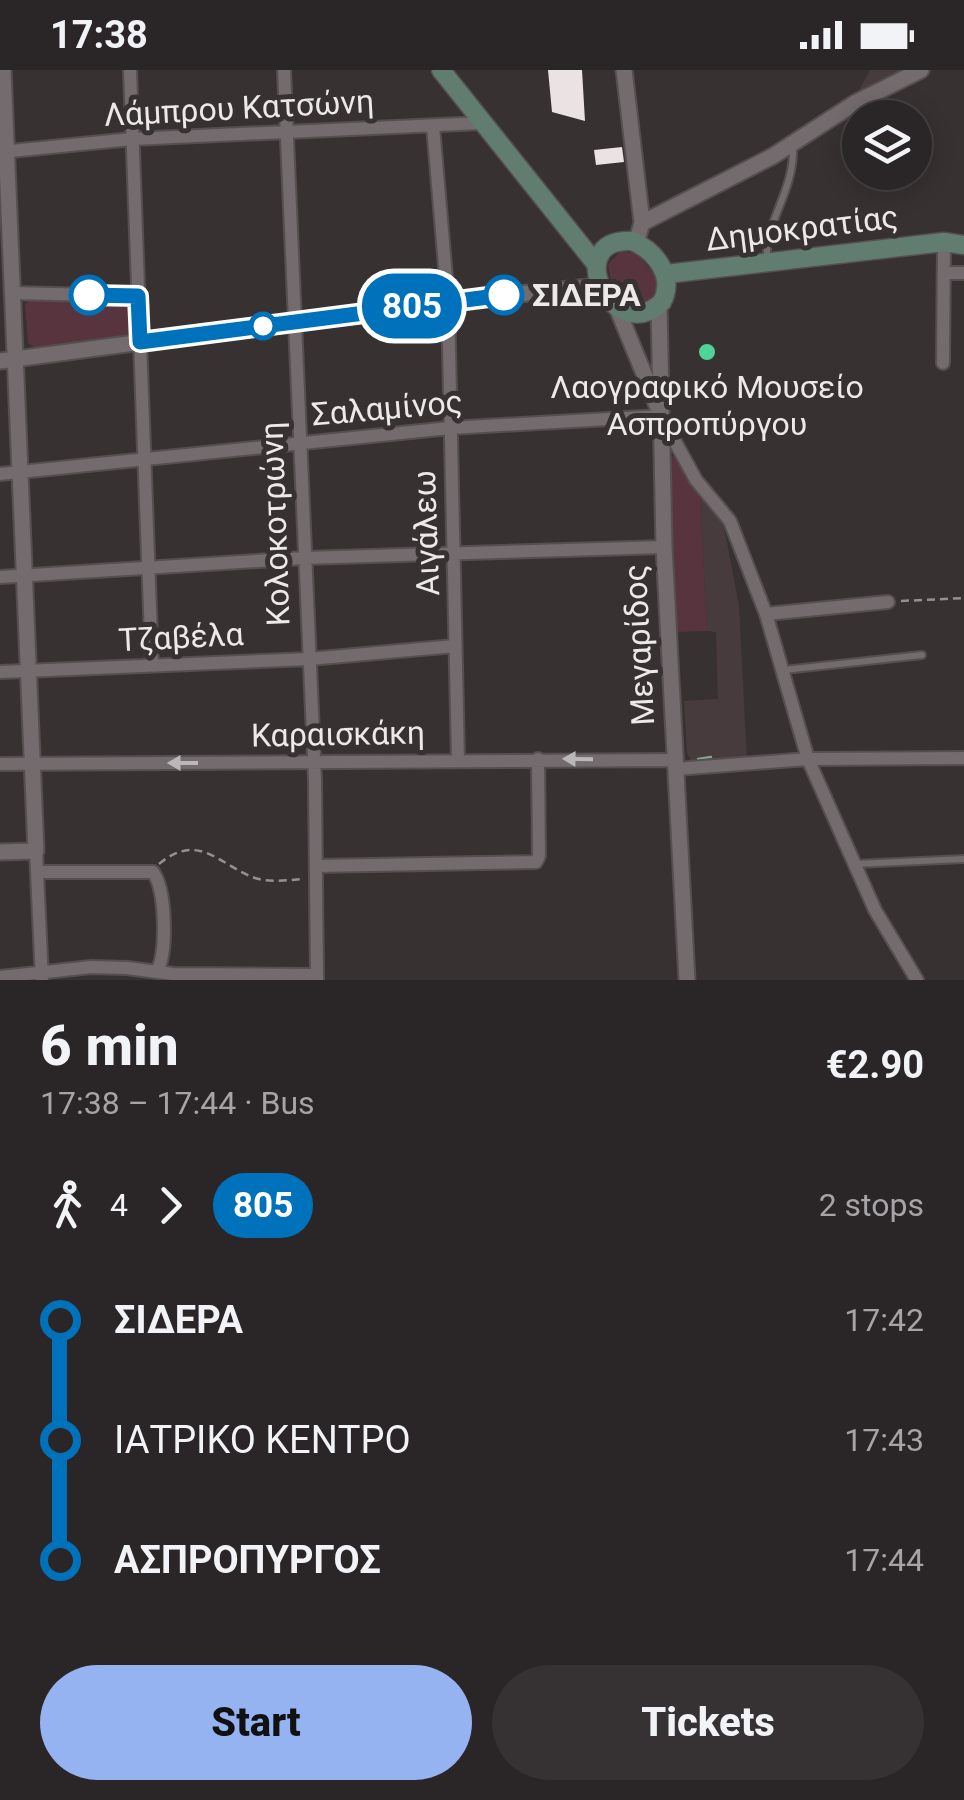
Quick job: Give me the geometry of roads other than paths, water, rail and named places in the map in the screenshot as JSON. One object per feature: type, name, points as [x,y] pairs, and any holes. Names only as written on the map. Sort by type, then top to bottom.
[{"type":"main road","points":[[443,70],[596,264],[600,286],[615,304],[638,314],[659,306],[666,293],[666,274],[636,243],[612,244],[596,264]]},
{"type":"main road","name":"Δημοκρατίας","points":[[944,242],[964,232]]},
{"type":"main road","name":"Δημοκρατίας","points":[[666,274],[944,242],[964,245]]},
{"type":"street","points":[[3,70],[8,360],[20,472],[42,977]]},
{"type":"street","points":[[130,70],[152,665]]},
{"type":"street","name":"Κολοκοτρώνη","points":[[284,70],[313,762],[317,978]]},
{"type":"street","points":[[624,70],[642,223],[636,243]]},
{"type":"street","points":[[642,223],[793,145],[855,103],[921,70]]},
{"type":"street","name":"Λάμπρου Κατσώνη","points":[[3,152],[132,138],[482,122]]},
{"type":"street","name":"Αιγάλεω","points":[[433,126],[448,301],[458,759]]},
{"type":"street","points":[[943,363],[944,242]]},
{"type":"street","points":[[945,273],[964,273]]},
{"type":"street","points":[[8,360],[448,301],[600,286]]},
{"type":"street","points":[[6,293],[138,296]]},
{"type":"street","points":[[615,304],[661,416],[696,480],[730,520],[766,614],[808,759],[875,910],[917,980]]},
{"type":"street","name":"Μεγαρίδος","points":[[659,306],[664,547],[687,980]]},
{"type":"street","name":"Σαλαμίνος","points":[[0,474],[450,428],[661,416]]},
{"type":"street","points":[[0,577],[304,558],[664,547]]},
{"type":"street","points":[[766,614],[888,602]]},
{"type":"street","name":"Τζαβέλα","points":[[0,672],[308,659],[455,646]]},
{"type":"street","name":"Καραισκάκη","points":[[0,764],[538,759],[676,765],[964,758]]},
{"type":"street","points":[[316,872],[536,862],[540,856],[538,759]]},
{"type":"street","points":[[0,852],[36,850]]},
{"type":"street","points":[[37,872],[148,870],[157,875],[164,943],[158,970]]},
{"type":"street","points":[[0,977],[42,977],[92,967],[158,970],[173,977],[317,978]]},
{"type":"lane","points":[[768,264],[768,243],[793,170],[793,145]]},
{"type":"lane","points":[[782,670],[922,655]]},
{"type":"lane","points":[[854,864],[964,859]]},
{"type":"waterway","points":[[698,759],[711,757]]},
{"type":"place","name":"ΣΙΔΕΡΑ","points":[[504,295]]},
{"type":"place","name":"Λαογραφικό Μουσείο Ασπροπύργου","points":[[707,352]]}]
